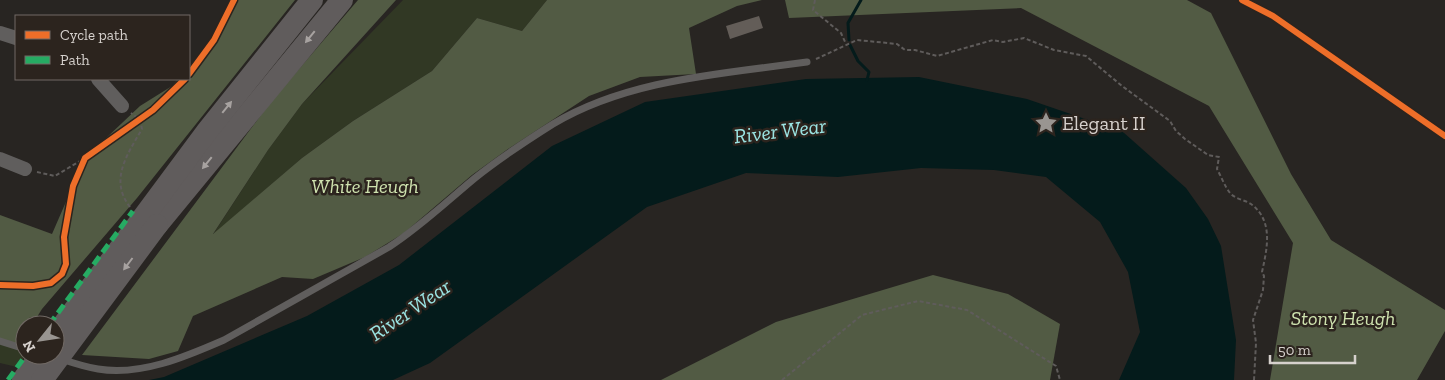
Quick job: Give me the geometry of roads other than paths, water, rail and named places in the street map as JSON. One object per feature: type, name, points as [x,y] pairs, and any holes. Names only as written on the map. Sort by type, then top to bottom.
[{"type":"highway","points":[[65,323],[208,130],[312,0]]},
{"type":"highway","points":[[42,380],[145,217],[342,0]]},
{"type":"highway","points":[[22,380],[33,365]]},
{"type":"street","points":[[0,33],[15,38]]},
{"type":"street","points":[[99,80],[122,106]]},
{"type":"street","points":[[0,159],[25,170]]},
{"type":"lane","points":[[65,360],[100,370],[128,370],[162,364],[196,352],[224,340],[389,247],[416,228],[495,163],[576,112],[650,87],[807,62]]},
{"type":"lane","points":[[0,341],[15,346]]},
{"type":"water","name":"River Wear","points":[[919,77],[1027,99],[1123,132],[1186,188],[1208,219],[1221,246],[1236,340],[1234,380],[1119,380],[1140,332],[1128,272],[1100,222],[1046,177],[994,170],[921,168],[838,177],[746,173],[647,207],[430,363],[393,380],[149,380],[164,377],[307,316],[399,265],[552,146],[645,102],[806,79]]},
{"type":"waterway","points":[[849,40],[848,23],[861,0]]},
{"type":"waterway","points":[[850,45],[858,61],[869,72],[867,80]]},
{"type":"place","name":"Elegant II","points":[[1046,123]]},
{"type":"park label","name":"White Heugh","points":[[365,186]]},
{"type":"park label","name":"Stony Heugh","points":[[1343,318]]}]
